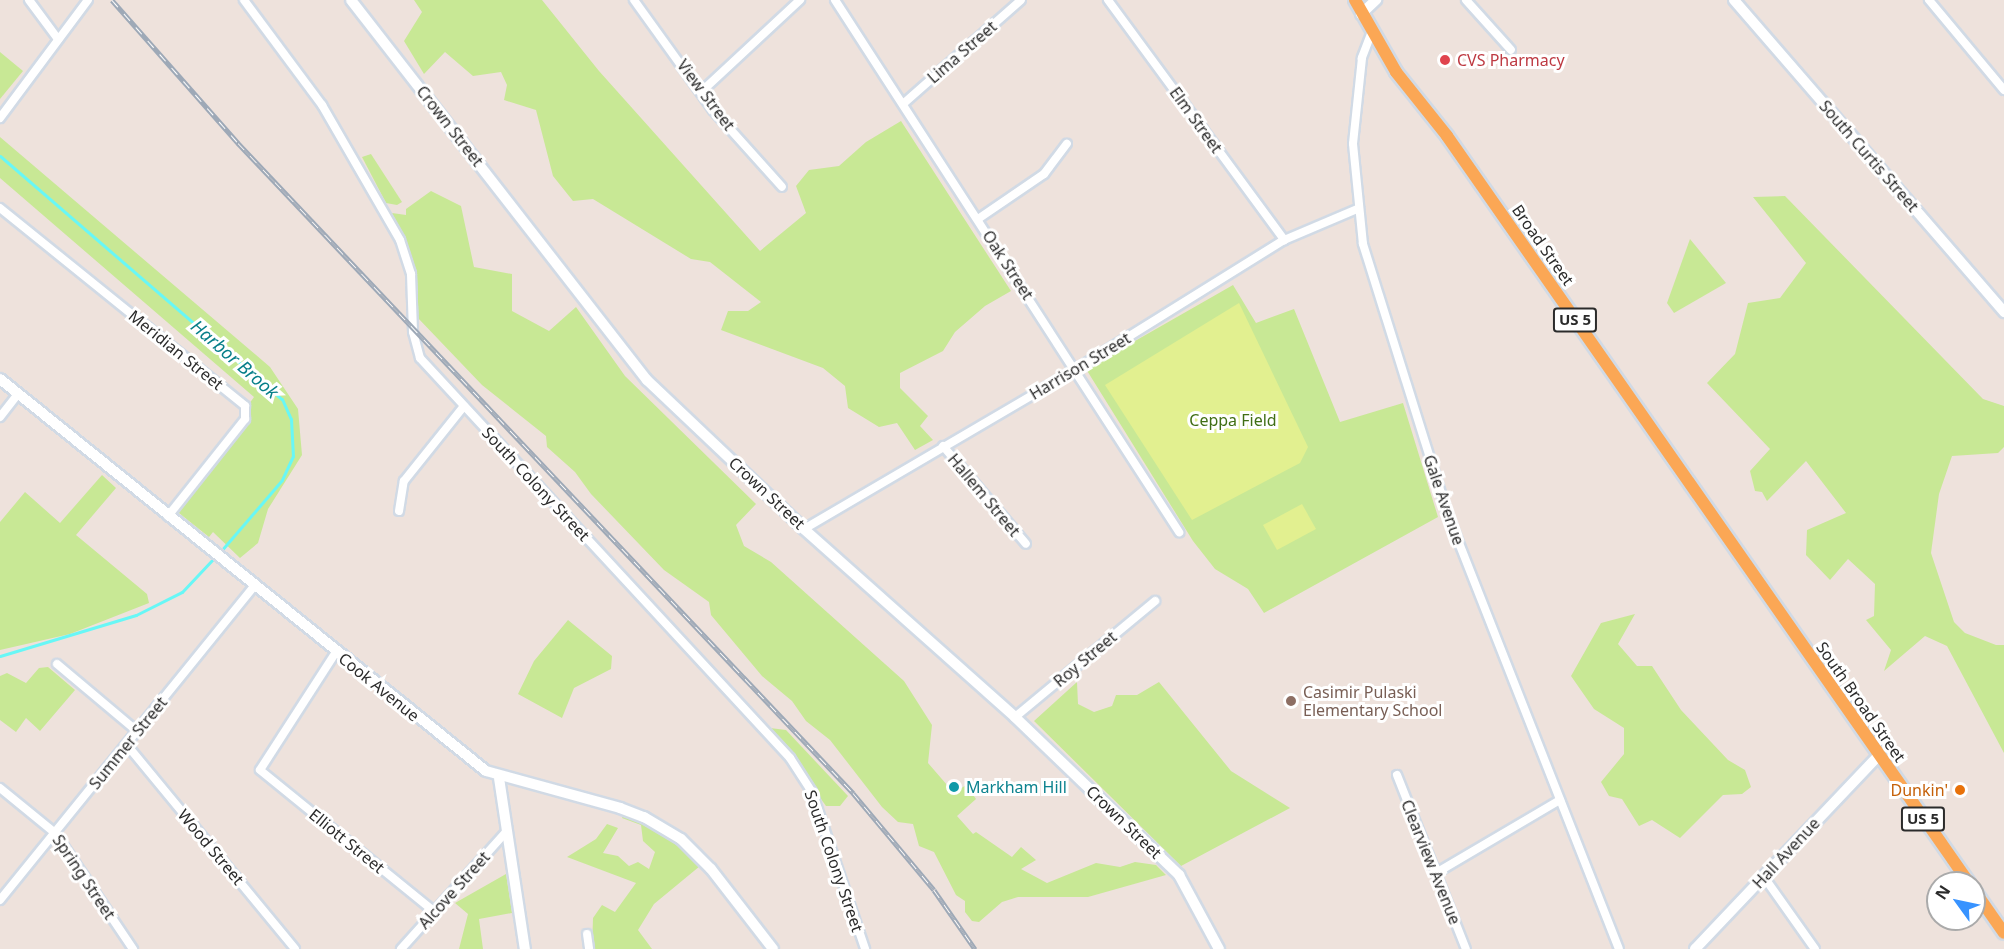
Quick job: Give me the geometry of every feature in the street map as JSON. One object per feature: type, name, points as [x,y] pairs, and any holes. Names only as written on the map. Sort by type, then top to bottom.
[{"type":"main road","name":"Broad Street","points":[[1355,0],[1371,34],[1789,627]]},
{"type":"main road","name":"South Broad Street","points":[[1789,627],[1960,871]]},
{"type":"main road","points":[[1986,908],[2004,933]]},
{"type":"street","points":[[29,0],[58,39]]},
{"type":"street","points":[[0,118],[88,0]]},
{"type":"street","name":"South Colony Street","points":[[244,0],[310,86],[390,220],[411,273],[415,349],[428,369],[790,758],[815,800],[865,949]]},
{"type":"street","name":"Crown Street","points":[[351,0],[647,380],[804,528],[1015,717],[1179,875],[1219,949]]},
{"type":"street","name":"View Street","points":[[634,0],[702,91],[713,110],[782,187]]},
{"type":"street","points":[[702,91],[800,0]]},
{"type":"street","name":"Oak Street","points":[[835,0],[1179,532]]},
{"type":"street","name":"Lima Street","points":[[903,104],[1021,0]]},
{"type":"street","name":"Elm Street","points":[[1108,0],[1284,240]]},
{"type":"street","points":[[1361,14],[1376,0]]},
{"type":"street","points":[[1466,0],[1511,50]]},
{"type":"street","name":"South Curtis Street","points":[[1734,0],[2004,312]]},
{"type":"street","points":[[1929,0],[2004,90]]},
{"type":"street","name":"Gale Avenue","points":[[1371,34],[1362,58],[1354,117],[1357,209],[1371,272],[1448,515],[1619,949]]},
{"type":"street","points":[[978,219],[1044,174],[1067,144]]},
{"type":"street","name":"Meridian Street","points":[[0,208],[245,406],[245,419],[168,516]]},
{"type":"street","name":"Harrison Street","points":[[804,528],[1075,370],[1284,240],[1357,209]]},
{"type":"street","name":"Cook Avenue","points":[[0,379],[474,763],[499,778],[620,808],[662,826],[711,869],[774,949]]},
{"type":"street","points":[[0,417],[18,394]]},
{"type":"street","points":[[399,511],[404,481],[464,406]]},
{"type":"street","name":"Hallem Street","points":[[943,446],[1026,544]]},
{"type":"street","name":"Summer Street","points":[[0,900],[254,586]]},
{"type":"street","name":"Roy Street","points":[[1015,717],[1155,601]]},
{"type":"street","name":"Elliott Street","points":[[336,652],[260,770],[435,912]]},
{"type":"street","points":[[57,664],[138,732]]},
{"type":"street","name":"Wood Street","points":[[127,745],[295,949]]},
{"type":"street","name":"Hall Avenue","points":[[1695,949],[1878,756]]},
{"type":"street","name":"Clearview Avenue","points":[[1397,775],[1466,949]]},
{"type":"street","points":[[499,778],[525,949]]},
{"type":"street","name":"Spring Street","points":[[0,788],[55,833],[133,949]]},
{"type":"street","points":[[1436,873],[1560,800]]},
{"type":"street","name":"Alcove Street","points":[[401,949],[507,831]]},
{"type":"street","points":[[1764,877],[1815,949]]},
{"type":"street","points":[[587,934],[589,949]]},
{"type":"green space","points":[[414,0],[542,0],[599,71],[760,251],[806,213],[796,186],[809,170],[839,166],[866,142],[901,121],[1011,291],[985,306],[955,332],[943,351],[900,373],[900,388],[928,416],[920,426],[933,440],[915,450],[897,423],[879,427],[848,408],[845,386],[823,368],[721,330],[728,311],[748,311],[761,302],[710,262],[691,259],[593,199],[573,201],[553,176],[536,110],[504,100],[507,85],[501,72],[473,76],[445,52],[424,74],[404,41],[422,12]]},
{"type":"green space","points":[[0,52],[23,71],[0,99]]},
{"type":"green space","points":[[0,137],[270,367],[298,409],[302,455],[268,509],[258,543],[240,558],[213,532],[209,537],[174,509],[254,397],[0,178]]},
{"type":"green space","points":[[371,154],[402,202],[397,205],[386,203],[362,157]]},
{"type":"green space","points":[[431,191],[461,206],[474,267],[512,274],[512,311],[549,331],[576,307],[625,376],[756,504],[736,525],[744,546],[771,562],[904,681],[932,725],[928,763],[954,793],[966,785],[976,799],[957,816],[973,834],[976,832],[1012,857],[1021,847],[1036,860],[1021,869],[1047,883],[1096,863],[1120,867],[1135,862],[1156,865],[1166,875],[1088,897],[1018,897],[1002,902],[979,922],[972,921],[965,912],[965,901],[956,895],[934,852],[919,846],[913,824],[898,822],[882,807],[830,740],[806,721],[792,701],[762,676],[711,615],[709,602],[664,570],[591,494],[575,472],[547,447],[546,436],[482,385],[417,317],[418,293],[413,260],[392,213],[406,215],[406,209]]},
{"type":"green space","points":[[1785,196],[1983,399],[2004,406],[2004,447],[1998,453],[1952,456],[1939,494],[1931,553],[1954,622],[1965,633],[1996,645],[2004,645],[2004,753],[1947,646],[1925,636],[1884,671],[1891,650],[1866,620],[1874,616],[1875,584],[1848,559],[1830,580],[1806,555],[1807,530],[1846,513],[1806,461],[1767,501],[1762,492],[1755,491],[1750,471],[1770,449],[1707,383],[1735,354],[1748,303],[1780,298],[1806,263],[1753,197]]},
{"type":"green space","points":[[1690,239],[1726,283],[1674,313],[1667,303]]},
{"type":"green space","name":"Ceppa Field","points":[[1233,285],[1256,323],[1294,309],[1340,422],[1403,403],[1438,517],[1264,613],[1248,589],[1215,569],[1193,541],[1086,369]]},
{"type":"green space","points":[[1239,303],[1308,447],[1300,463],[1192,520],[1105,385]]},
{"type":"green space","points":[[102,475],[116,488],[76,535],[147,594],[149,603],[70,634],[0,650],[0,522],[25,492],[60,523]]},
{"type":"green space","points":[[1302,504],[1316,529],[1277,550],[1263,525]]},
{"type":"green space","points":[[1635,614],[1618,644],[1637,666],[1652,666],[1681,710],[1728,760],[1745,770],[1751,787],[1742,794],[1723,795],[1680,838],[1652,820],[1639,826],[1622,799],[1609,796],[1601,782],[1624,754],[1624,728],[1594,709],[1571,676],[1601,623]]},
{"type":"green space","points":[[568,620],[612,656],[611,669],[574,688],[562,718],[518,694],[534,661]]},
{"type":"green space","points":[[48,667],[75,690],[40,731],[26,718],[16,732],[0,720],[0,676],[7,673],[26,683],[39,668]]},
{"type":"green space","points":[[1077,682],[1078,704],[1094,712],[1112,706],[1116,695],[1137,695],[1159,682],[1231,771],[1290,808],[1181,866],[1034,721]]},
{"type":"green space","points":[[770,728],[786,730],[848,796],[840,806],[826,806]]},
{"type":"green space","points":[[624,814],[674,842],[700,866],[654,904],[638,930],[652,949],[592,949],[593,918],[602,905],[615,912],[636,883],[567,857],[596,839],[607,824],[618,828],[603,853],[618,856],[629,866],[638,862],[649,869],[655,852],[643,841],[641,825],[622,818]]},
{"type":"green space","points":[[506,874],[512,913],[479,919],[483,949],[459,949],[468,914],[455,903]]},
{"type":"waterway","name":"Harbor Brook","points":[[0,156],[282,399],[291,419],[293,456],[282,480],[220,552]]},
{"type":"waterway","name":"Harbor Brook","points":[[0,656],[136,615],[182,592],[215,557]]},
{"type":"railway","points":[[112,0],[238,143],[853,793],[934,890],[975,949]]},
{"type":"place","name":"CVS Pharmacy","points":[[1445,60]]},
{"type":"place","name":"Casimir Pulaski Elementary School","points":[[1291,701]]},
{"type":"place","name":"Markham Hill","points":[[954,787]]},
{"type":"place","name":"Dunkin'","points":[[1960,790]]}]
